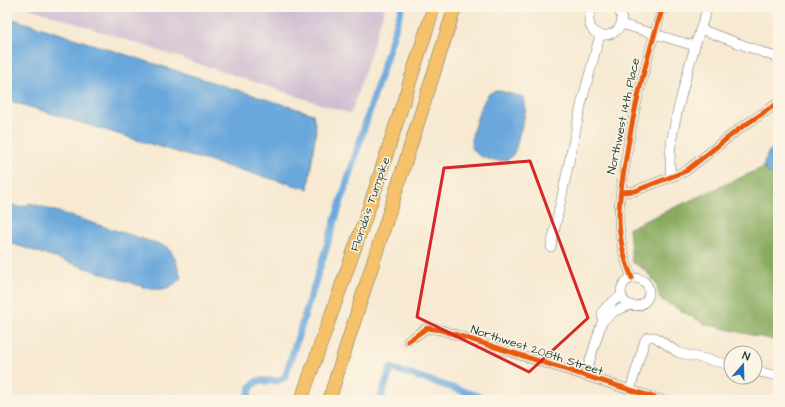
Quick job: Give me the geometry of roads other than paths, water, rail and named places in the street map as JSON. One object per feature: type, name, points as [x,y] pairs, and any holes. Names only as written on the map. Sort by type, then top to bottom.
[{"type":"highway","name":"Florida's Turnpike","points":[[301,400],[370,205],[434,7]]},
{"type":"highway","name":"Florida's Turnpike","points":[[329,400],[455,7]]},
{"type":"highway","points":[[446,36],[463,7]]},
{"type":"street","points":[[594,7],[589,19],[593,30],[600,35],[614,33],[621,24],[622,18],[616,7]]},
{"type":"street","name":"Northwest 14th Place","points":[[632,278],[623,255],[620,233],[619,218],[621,192],[629,138],[640,86],[663,7]]},
{"type":"street","points":[[671,177],[669,163],[676,119],[695,46],[708,7]]},
{"type":"street","points":[[621,24],[695,46]]},
{"type":"street","points":[[700,29],[778,58]]},
{"type":"street","points":[[552,247],[582,101],[600,35]]},
{"type":"street","points":[[621,192],[635,191],[686,171],[739,129],[778,103]]},
{"type":"street","points":[[602,322],[615,311],[631,305],[641,305],[645,302],[649,294],[648,285],[645,281],[632,278],[622,287],[622,295],[627,303],[631,305]]},
{"type":"street","points":[[585,376],[602,322],[602,312],[608,305],[622,295]]},
{"type":"street","name":"Northwest 208th Street","points":[[408,341],[427,328],[441,330],[662,400]]},
{"type":"street","points":[[630,390],[645,340],[648,336],[655,337],[679,353],[723,363]]},
{"type":"street","points":[[763,373],[778,376]]},
{"type":"water","points":[[7,17],[313,114],[316,130],[308,189],[183,154],[7,100]]},
{"type":"water","points":[[500,91],[523,97],[525,101],[525,111],[515,151],[510,158],[496,161],[478,155],[474,152],[471,144],[476,120],[486,98],[491,92]]},
{"type":"water","points":[[778,147],[778,174],[768,173],[764,167],[764,162],[769,151]]},
{"type":"water","points":[[7,201],[12,205],[21,207],[30,203],[168,247],[175,258],[181,278],[166,289],[147,288],[7,242]]},
{"type":"waterway","points":[[247,400],[251,387],[257,381],[278,381],[285,377],[402,7]]},
{"type":"waterway","points":[[380,400],[391,368],[490,400]]}]
